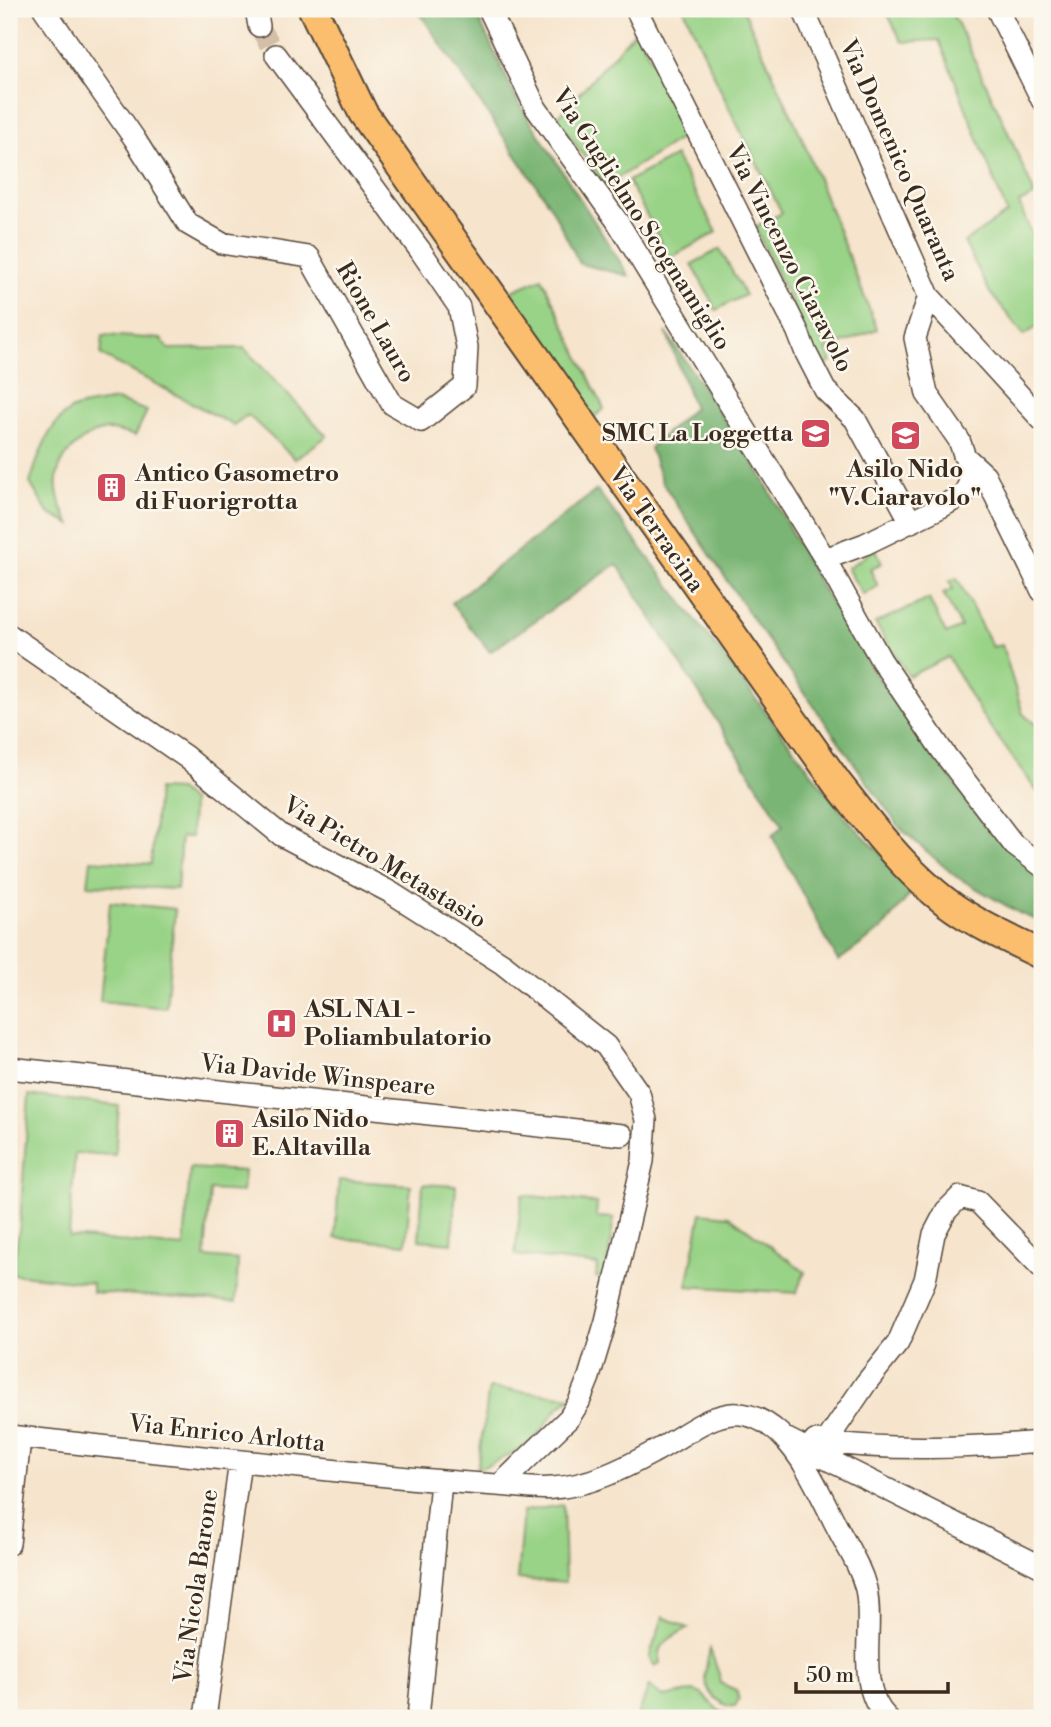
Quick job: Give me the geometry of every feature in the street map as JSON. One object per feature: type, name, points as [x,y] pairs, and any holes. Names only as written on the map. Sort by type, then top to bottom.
[{"type":"main road","name":"Via Terracina","points":[[313,9],[363,113],[838,785],[882,840],[935,893],[976,921],[1042,955]]},
{"type":"street","name":"Rione Lauro","points":[[44,9],[134,138],[188,224],[221,243],[309,257],[392,404],[421,421],[465,386],[467,347],[458,307],[420,250],[276,55]]},
{"type":"street","name":"Via Guglielmo Scognamiglio","points":[[489,9],[536,108],[617,220],[825,559],[881,660],[943,752],[1014,845],[1042,866]]},
{"type":"street","name":"Via Vincenzo Ciaravolo","points":[[636,9],[792,318],[825,390],[855,419],[911,522]]},
{"type":"street","name":"Via Domenico Quaranta","points":[[803,9],[929,296],[1042,420]]},
{"type":"street","points":[[997,9],[1042,100]]},
{"type":"street","points":[[825,559],[911,522],[964,494],[969,484],[970,471],[959,440],[928,394],[915,338],[929,296]]},
{"type":"street","points":[[964,456],[985,475],[1042,591]]},
{"type":"street","name":"Via Pietro Metastasio","points":[[9,635],[186,757],[281,835],[390,892],[503,964],[606,1046],[639,1093],[646,1120],[643,1161],[606,1321],[589,1377],[569,1418],[500,1485]]},
{"type":"street","name":"Via Davide Winspeare","points":[[9,1068],[622,1135]]},
{"type":"street","points":[[825,1442],[898,1342],[925,1279],[934,1234],[946,1211],[960,1197],[978,1202],[1042,1268]]},
{"type":"street","name":"Via Enrico Arlotta","points":[[14,1437],[440,1482],[550,1489],[584,1485],[653,1453],[717,1415],[742,1413],[767,1424],[782,1436],[1042,1567]]},
{"type":"street","points":[[782,1436],[881,1447],[981,1447],[1042,1442]]},
{"type":"street","points":[[782,1436],[803,1465],[858,1560],[867,1592],[866,1657],[870,1679],[880,1711],[887,1718]]},
{"type":"street","points":[[9,1544],[14,1437]]},
{"type":"street","name":"Via Nicola Barone","points":[[205,1718],[240,1461]]},
{"type":"street","points":[[418,1718],[440,1482]]},
{"type":"green space","points":[[417,9],[474,9],[517,100],[629,276],[580,264],[551,207]]},
{"type":"green space","points":[[684,9],[743,9],[802,138],[877,329],[826,350],[832,362],[821,366],[755,227],[782,213],[730,110]]},
{"type":"green space","points":[[885,9],[948,9],[958,24],[1033,190],[1034,196],[1019,203],[1042,260],[1042,324],[1024,335],[990,293],[964,242],[1007,213],[939,40],[902,42]]},
{"type":"green space","points":[[636,30],[689,133],[605,186],[557,118]]},
{"type":"green space","points":[[675,156],[717,232],[670,258],[628,181]]},
{"type":"green space","points":[[720,249],[745,295],[716,310],[692,264]]},
{"type":"green space","points":[[542,278],[604,409],[594,417],[510,292]]},
{"type":"green space","points":[[666,332],[760,473],[816,578],[870,666],[989,831],[1042,875],[1042,922],[1021,914],[955,876],[899,827],[752,618],[662,482],[650,448],[694,408]]},
{"type":"green space","points":[[103,335],[161,339],[169,349],[244,348],[327,436],[295,459],[248,415],[233,425],[101,355]]},
{"type":"green space","points":[[116,400],[147,411],[135,436],[112,430],[90,435],[75,446],[61,464],[58,494],[71,525],[48,513],[30,483],[36,463],[51,431],[65,415],[83,405]]},
{"type":"green space","points":[[597,490],[847,819],[915,888],[882,929],[838,961],[772,836],[783,825],[617,564],[490,652],[451,603]]},
{"type":"green space","points":[[876,549],[882,563],[870,569],[878,586],[863,595],[847,568]]},
{"type":"green space","points":[[957,578],[992,647],[1002,645],[1023,714],[1042,730],[1042,798],[981,714],[948,657],[909,676],[875,623],[929,599],[946,634],[961,627],[943,593],[953,589],[949,581]]},
{"type":"green space","points":[[158,789],[179,790],[192,802],[191,837],[181,837],[177,889],[88,885],[91,860],[151,864]]},
{"type":"green space","points":[[110,902],[175,909],[166,1008],[100,1001]]},
{"type":"green space","points":[[29,1095],[119,1106],[115,1155],[75,1153],[69,1237],[184,1247],[190,1168],[244,1171],[242,1192],[210,1190],[205,1257],[238,1260],[236,1302],[92,1292],[92,1283],[12,1274],[20,1224]]},
{"type":"green space","points":[[339,1180],[411,1185],[406,1244],[335,1238]]},
{"type":"green space","points":[[423,1184],[456,1186],[452,1243],[419,1240]]},
{"type":"green space","points":[[522,1195],[597,1203],[596,1217],[614,1218],[605,1279],[596,1277],[598,1265],[515,1255]]},
{"type":"green space","points":[[701,1213],[729,1216],[805,1272],[796,1293],[687,1286]]},
{"type":"green space","points":[[489,1388],[574,1397],[557,1409],[541,1432],[530,1442],[508,1456],[477,1470]]},
{"type":"green space","points":[[563,1505],[565,1583],[517,1579],[523,1511]]},
{"type":"green space","points":[[663,1617],[688,1628],[664,1645],[660,1663],[655,1666],[649,1658]]},
{"type":"green space","points":[[710,1649],[720,1683],[736,1690],[739,1699],[735,1706],[723,1704],[708,1691],[705,1671]]},
{"type":"green space","points":[[649,1686],[664,1697],[694,1691],[702,1694],[718,1710],[736,1718],[637,1718]]},
{"type":"tunnel","points":[[259,26],[276,55]]},
{"type":"place","name":"SMC La Loggetta","points":[[816,433]]},
{"type":"place","name":"Asilo Nido \"V.Ciaravolo\"","points":[[905,435]]},
{"type":"place","name":"Antico Gasometro di Fuorigrotta","points":[[112,487]]},
{"type":"place","name":"ASL NA1 - Poliambulatorio","points":[[281,1023]]},
{"type":"place","name":"Asilo Nido E.Altavilla","points":[[229,1133]]}]
